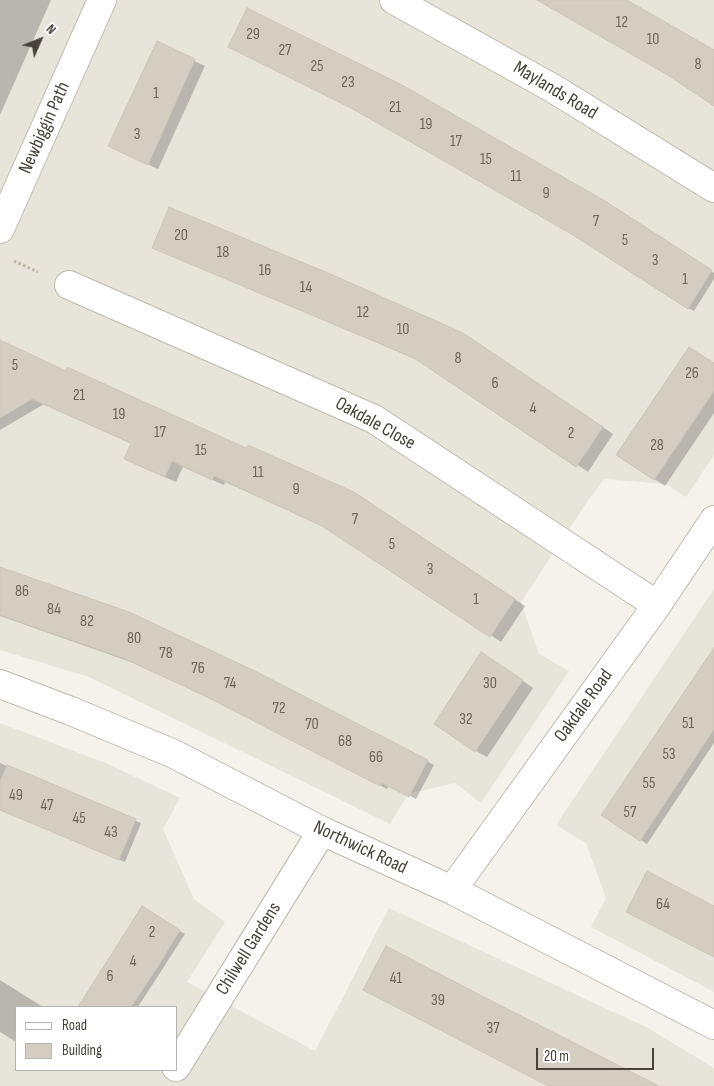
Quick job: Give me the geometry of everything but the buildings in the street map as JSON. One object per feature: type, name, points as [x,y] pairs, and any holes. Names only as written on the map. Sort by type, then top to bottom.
[{"type":"street","name":"Newbiggin Path","points":[[0,228],[102,0]]},
{"type":"street","name":"Maylands Road","points":[[394,0],[554,89],[714,188]]},
{"type":"street","name":"Oakdale Close","points":[[70,286],[374,420],[657,605]]},
{"type":"street","name":"Oakdale Road","points":[[452,890],[657,605],[714,520]]},
{"type":"street","name":"Northwick Road","points":[[0,684],[174,754],[322,831],[452,890],[714,1025]]},
{"type":"street","name":"Chilwell Gardens","points":[[178,1063],[322,831]]},
{"type":"street","name":"Chilwell Gardens","points":[[165,1086],[173,1071]]},
{"type":"path","points":[[7,257],[70,286]]},
{"type":"shaded area","points":[[0,0],[714,0],[714,455],[686,497],[666,484],[604,479],[583,508],[521,602],[539,654],[569,671],[481,803],[455,783],[408,794],[390,824],[89,677],[0,650]]},
{"type":"shaded area","points":[[714,589],[714,992],[591,927],[606,898],[586,843],[556,825]]},
{"type":"shaded area","points":[[0,723],[108,764],[180,798],[163,829],[194,899],[225,922],[187,982],[315,1051],[389,908],[648,1028],[714,1068],[714,1086],[0,1086]]}]
